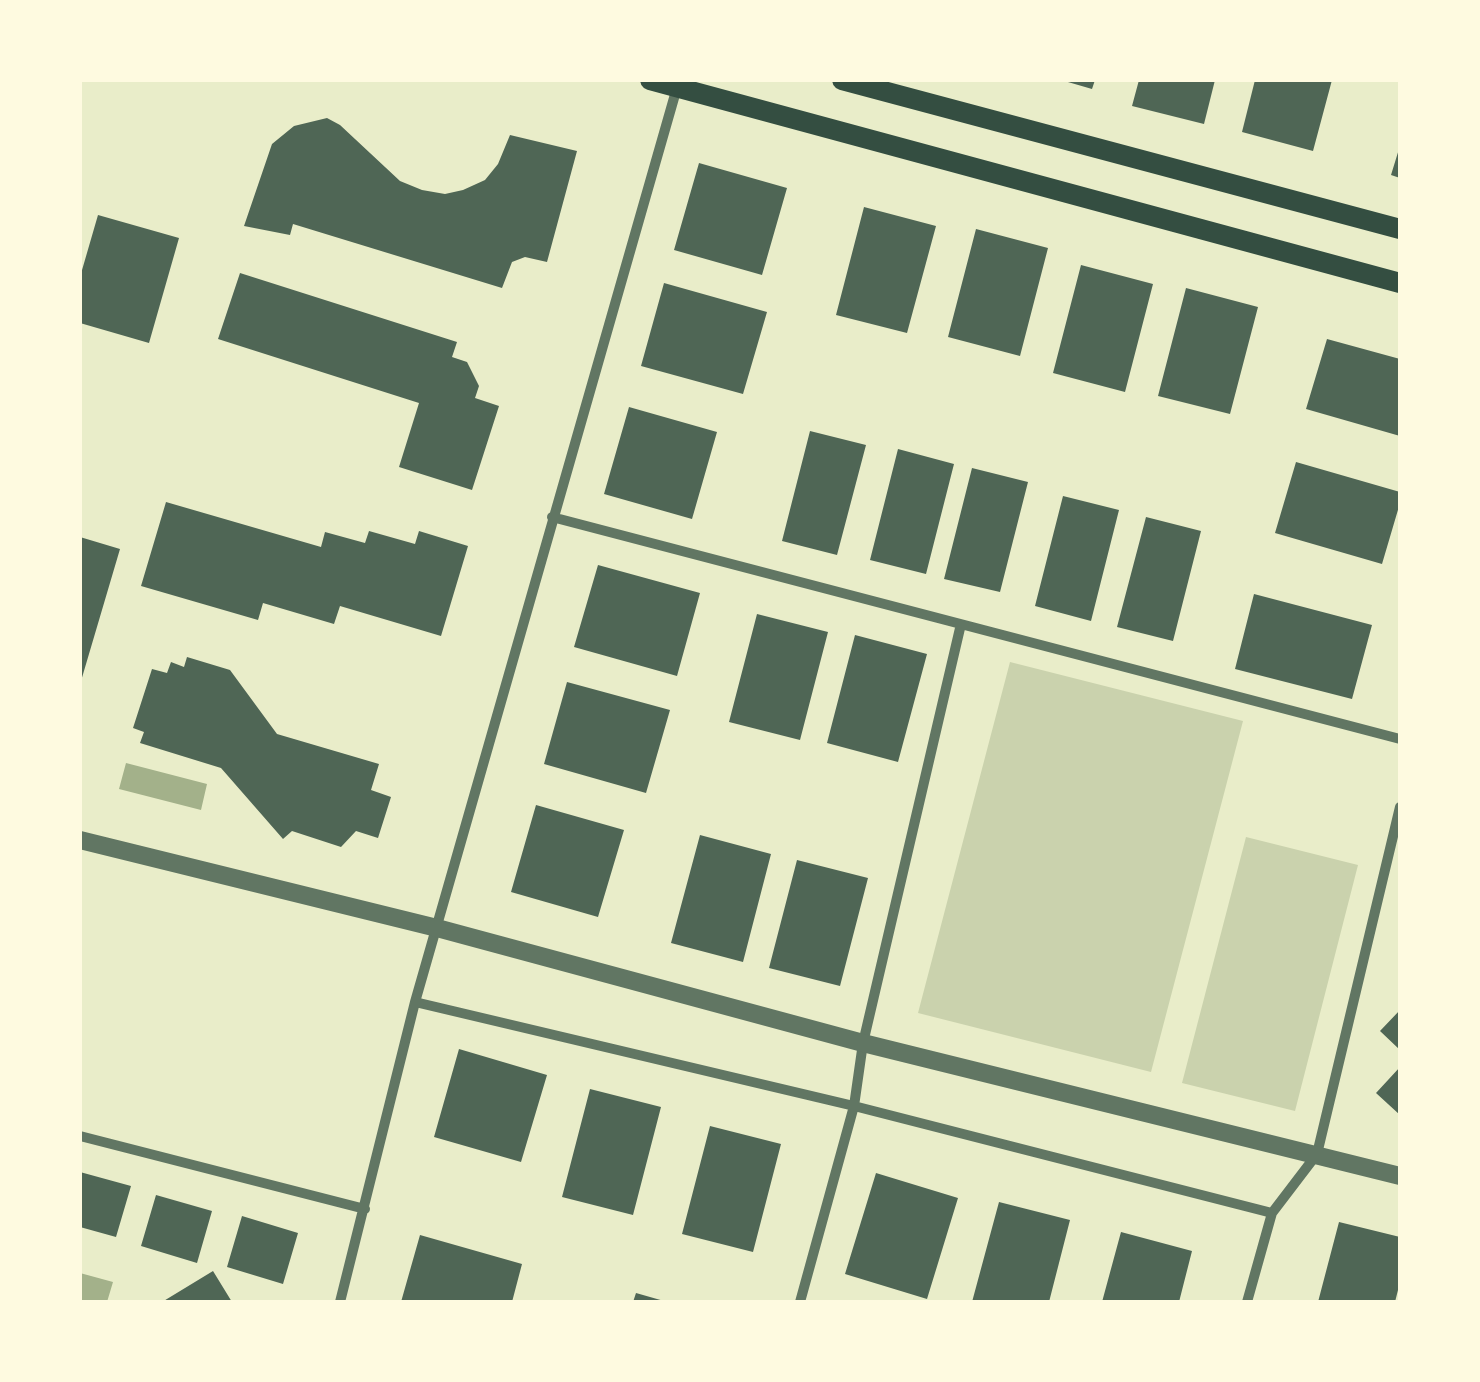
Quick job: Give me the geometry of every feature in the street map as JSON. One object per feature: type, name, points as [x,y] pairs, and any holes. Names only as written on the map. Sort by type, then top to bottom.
[{"type":"main road","points":[[650,80],[678,83],[1400,283]]},
{"type":"main road","points":[[842,80],[1400,229]]},
{"type":"street","points":[[340,1302],[415,1002],[678,83]]},
{"type":"street","points":[[552,517],[1400,739]]},
{"type":"street","points":[[800,1302],[854,1106],[863,1043],[961,624]]},
{"type":"street","points":[[1246,1302],[1272,1213],[1318,1154],[1400,806]]},
{"type":"street","points":[[80,840],[437,928],[863,1043],[1400,1176]]},
{"type":"street","points":[[415,1002],[854,1106],[1272,1213]]},
{"type":"street","points":[[80,1136],[365,1209]]},
{"type":"shaded area","points":[[1010,662],[1243,721],[1151,1072],[918,1013]]},
{"type":"shaded area","points":[[126,763],[207,784],[201,810],[119,789]]},
{"type":"shaded area","points":[[1246,837],[1358,865],[1295,1111],[1182,1083]]},
{"type":"shaded area","points":[[80,1273],[113,1282],[107,1302],[80,1302]]},
{"type":"building","points":[[1061,80],[1095,80],[1092,89]]},
{"type":"building","points":[[1139,80],[1215,80],[1204,124],[1132,106]]},
{"type":"building","points":[[1255,80],[1332,80],[1313,151],[1242,132]]},
{"type":"building","points":[[327,118],[340,125],[400,181],[445,194],[485,180],[498,164],[510,135],[577,151],[547,262],[525,257],[512,262],[502,288],[293,224],[290,235],[244,226],[272,144],[294,126]]},
{"type":"building","points":[[1400,149],[1400,178],[1391,175]]},
{"type":"building","points":[[699,163],[787,188],[762,275],[674,250]]},
{"type":"building","points":[[864,207],[936,226],[907,333],[836,315]]},
{"type":"building","points":[[98,215],[179,238],[149,343],[80,323],[80,277]]},
{"type":"building","points":[[976,229],[1048,248],[1020,356],[948,337]]},
{"type":"building","points":[[1081,265],[1153,284],[1125,392],[1053,373]]},
{"type":"building","points":[[240,273],[457,342],[452,357],[467,362],[479,386],[475,398],[499,406],[472,490],[399,467],[419,403],[218,339]]},
{"type":"building","points":[[664,283],[767,312],[743,394],[641,366]]},
{"type":"building","points":[[1186,288],[1258,307],[1230,414],[1158,396]]},
{"type":"building","points":[[1327,339],[1400,359],[1400,436],[1306,409]]},
{"type":"building","points":[[629,407],[717,432],[692,519],[604,494]]},
{"type":"building","points":[[810,431],[866,445],[837,555],[782,541]]},
{"type":"building","points":[[898,449],[954,464],[926,574],[870,560]]},
{"type":"building","points":[[1296,462],[1400,492],[1382,564],[1275,533]]},
{"type":"building","points":[[972,468],[1028,482],[1000,592],[944,579]]},
{"type":"building","points":[[1063,496],[1119,510],[1091,621],[1035,606]]},
{"type":"building","points":[[166,502],[321,547],[325,532],[365,543],[369,531],[415,544],[419,531],[468,546],[441,636],[340,606],[334,624],[263,603],[258,620],[141,586]]},
{"type":"building","points":[[1146,517],[1201,531],[1173,641],[1117,627]]},
{"type":"building","points":[[80,537],[120,549],[81,681],[80,681]]},
{"type":"building","points":[[598,565],[700,593],[677,676],[574,647]]},
{"type":"building","points":[[1254,594],[1372,625],[1352,699],[1235,669]]},
{"type":"building","points":[[757,614],[828,632],[800,740],[729,722]]},
{"type":"building","points":[[855,635],[927,654],[898,762],[827,743]]},
{"type":"building","points":[[187,657],[230,670],[277,734],[379,764],[371,790],[391,797],[378,838],[356,831],[341,847],[292,831],[283,839],[221,768],[140,743],[144,732],[133,728],[152,669],[167,673],[171,662],[184,667]]},
{"type":"building","points":[[567,682],[670,710],[646,793],[544,764]]},
{"type":"building","points":[[536,805],[624,830],[598,917],[511,892]]},
{"type":"building","points":[[700,835],[771,854],[743,962],[671,943]]},
{"type":"building","points":[[797,860],[868,878],[840,986],[769,968]]},
{"type":"building","points":[[1400,1010],[1400,1050],[1380,1031]]},
{"type":"building","points":[[459,1049],[547,1075],[521,1162],[434,1137]]},
{"type":"building","points":[[1400,1067],[1400,1115],[1376,1093]]},
{"type":"building","points":[[590,1089],[661,1107],[633,1215],[562,1197]]},
{"type":"building","points":[[710,1126],[781,1144],[753,1252],[682,1234]]},
{"type":"building","points":[[80,1172],[131,1186],[116,1237],[80,1227]]},
{"type":"building","points":[[876,1173],[958,1198],[927,1299],[845,1274]]},
{"type":"building","points":[[156,1195],[212,1211],[197,1263],[141,1246]]},
{"type":"building","points":[[999,1202],[1070,1220],[1049,1302],[972,1302]]},
{"type":"building","points":[[242,1216],[298,1233],[283,1284],[227,1267]]},
{"type":"building","points":[[1339,1222],[1400,1237],[1400,1282],[1395,1302],[1318,1302]]},
{"type":"building","points":[[1121,1232],[1192,1251],[1179,1302],[1102,1302]]},
{"type":"building","points":[[420,1235],[522,1264],[512,1302],[401,1302]]},
{"type":"building","points":[[213,1271],[232,1302],[162,1302]]},
{"type":"building","points":[[636,1293],[664,1301],[664,1302],[633,1302]]}]
